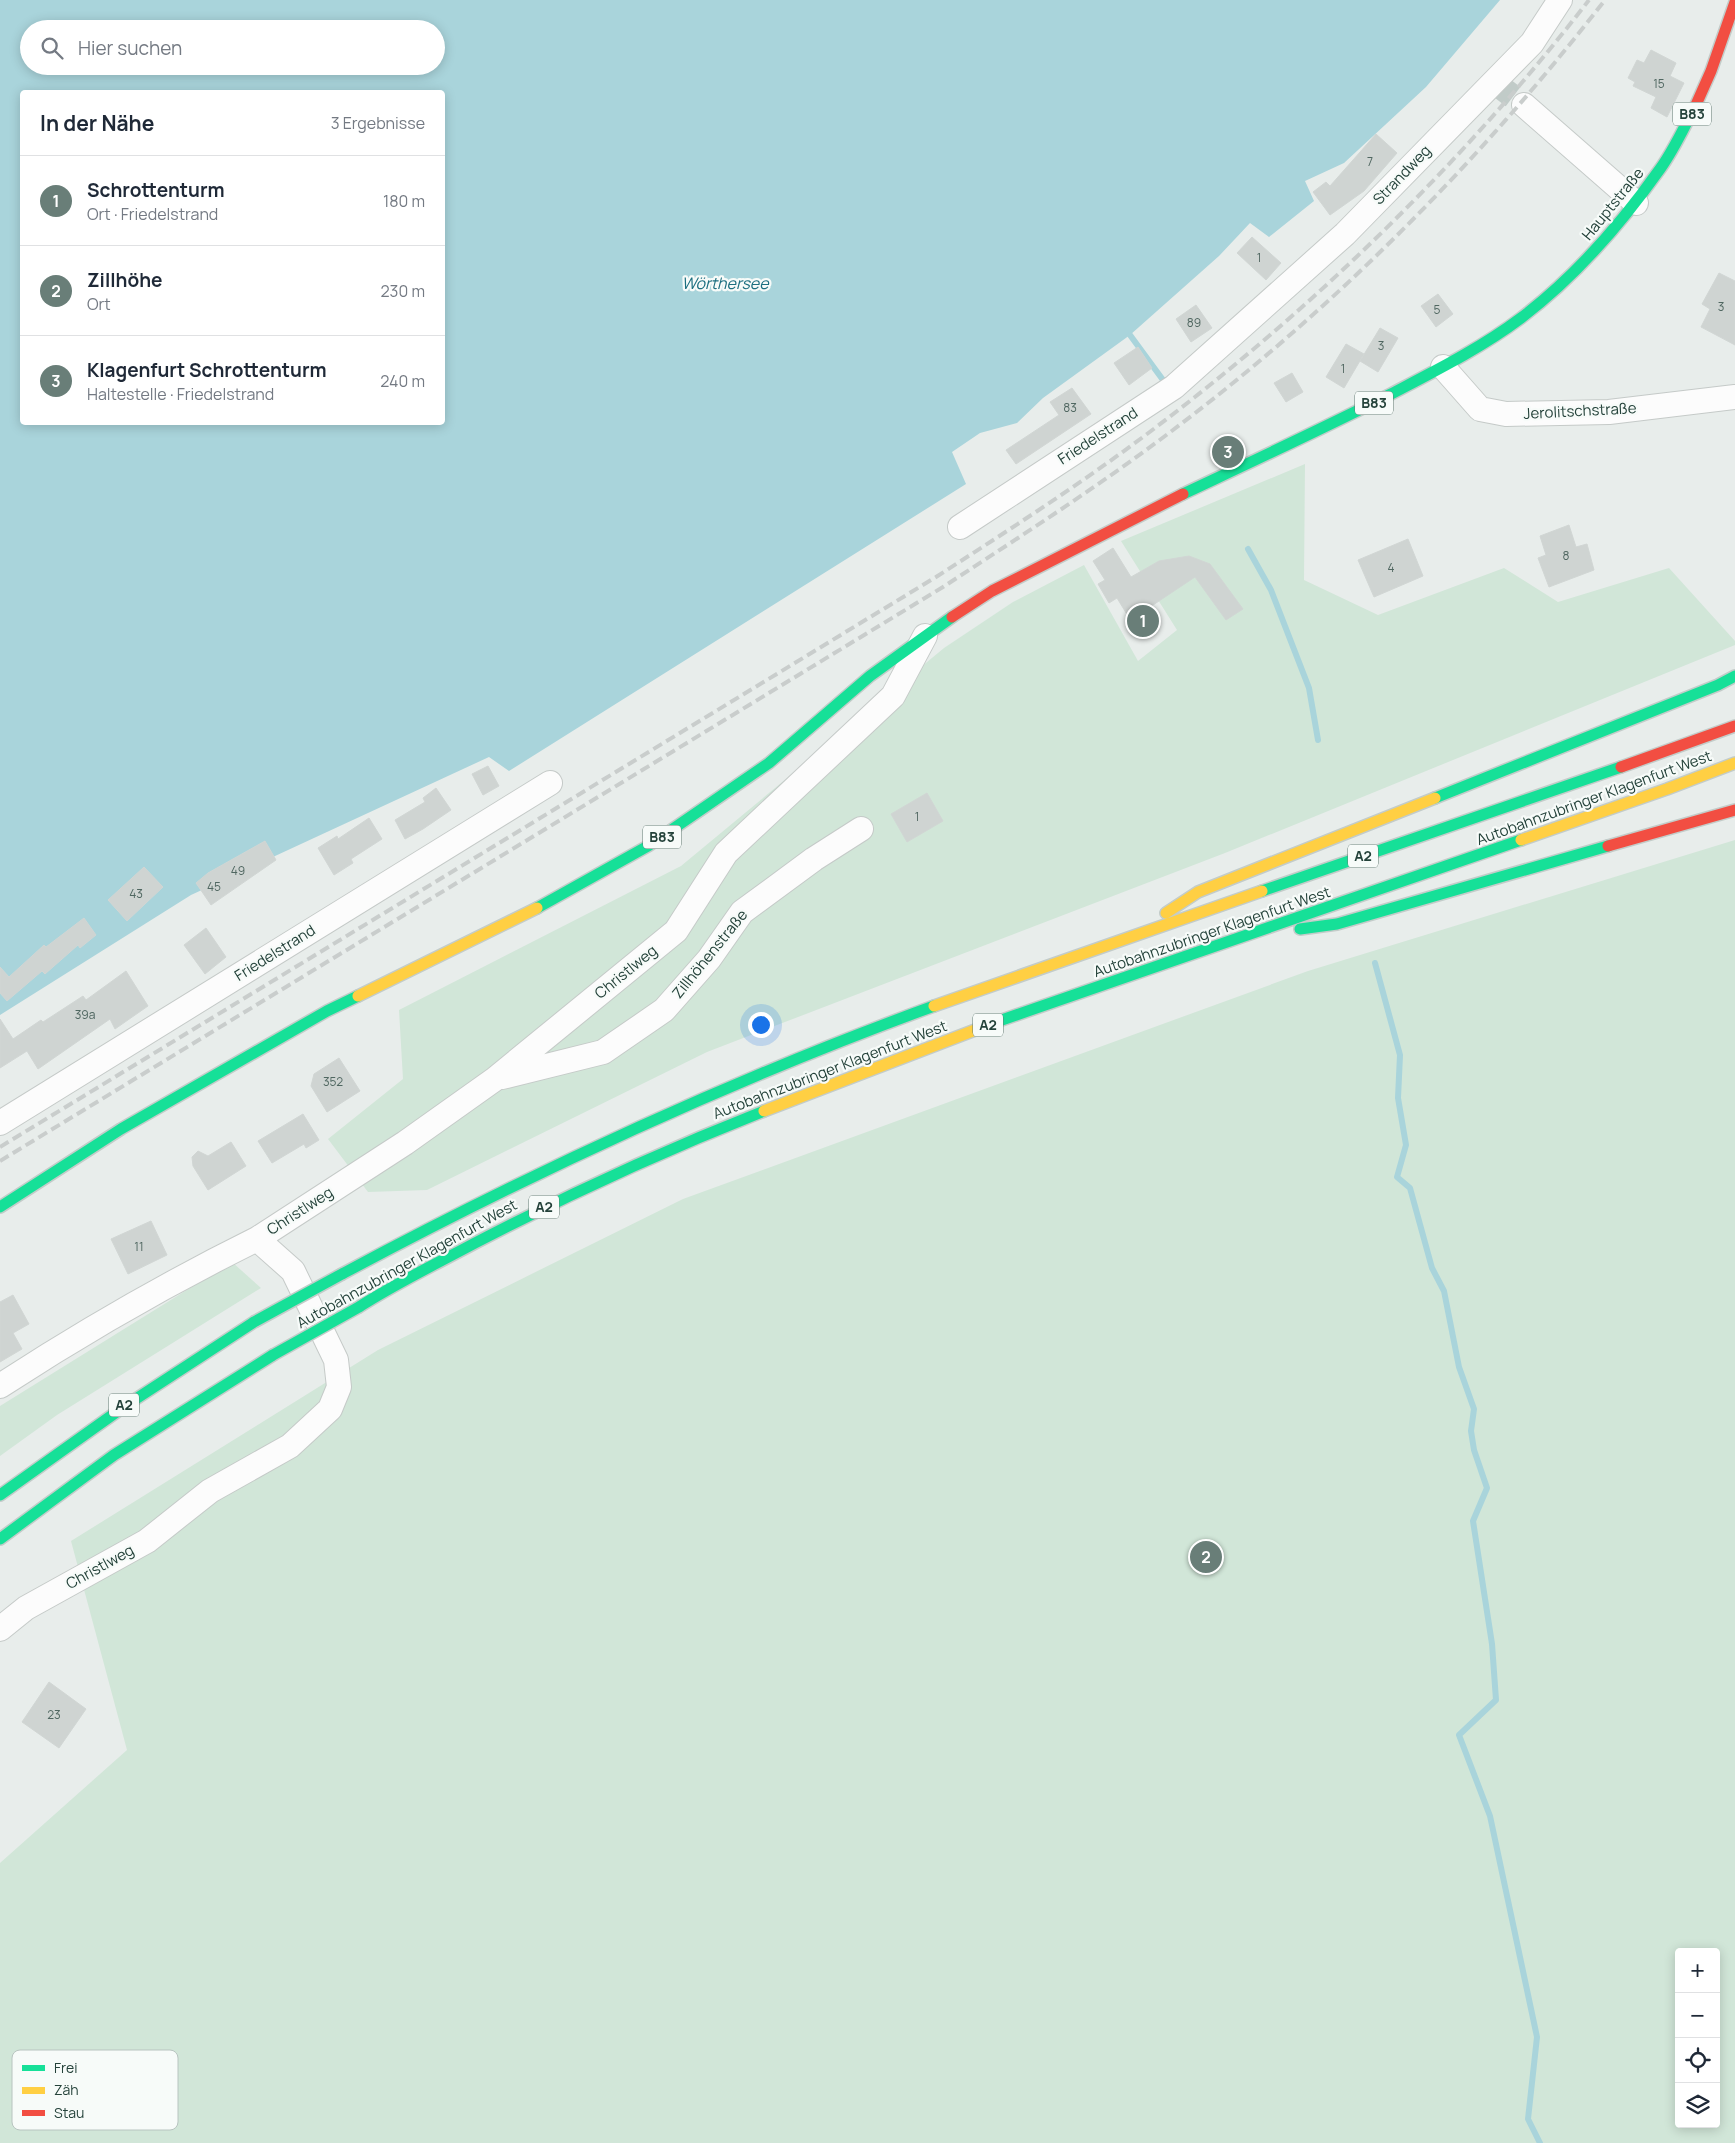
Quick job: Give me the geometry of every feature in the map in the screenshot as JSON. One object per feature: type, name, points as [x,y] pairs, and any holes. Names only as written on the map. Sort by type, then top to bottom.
[{"type":"main road","name":"Hauptstraße","points":[[1443,367],[1489,340],[1546,298],[1601,244],[1636,202],[1661,168],[1697,104],[1711,71],[1735,2]]},
{"type":"main road","name":"B83","points":[[0,1207],[121,1128],[327,1011],[457,949],[574,889],[648,846],[769,763],[870,676],[926,634],[992,591],[1073,548],[1237,467],[1304,438],[1443,367]]},
{"type":"main road","points":[[1130,937],[1198,892],[1544,755],[1718,685],[1735,676]]},
{"type":"main road","name":"Autobahnzubringer Klagenfurt West","points":[[0,1496],[52,1455],[127,1403],[254,1322],[450,1216],[599,1143],[690,1102],[854,1036],[1036,968],[1597,776],[1735,726]]},
{"type":"main road","name":"Autobahnzubringer Klagenfurt West","points":[[0,1539],[114,1455],[273,1355],[389,1288],[542,1208],[737,1122],[974,1030],[1667,789],[1735,763]]},
{"type":"main road","points":[[1242,937],[1337,924],[1735,810]]},
{"type":"street","name":"Strandweg","points":[[1230,337],[1345,234],[1494,82],[1532,43],[1560,0]]},
{"type":"street","points":[[1524,105],[1636,202]]},
{"type":"street","name":"Friedelstrand","points":[[960,527],[1174,387],[1230,337]]},
{"type":"street","name":"Jerolitschstraße","points":[[1443,367],[1480,408],[1506,414],[1609,412],[1735,396]]},
{"type":"street","name":"Christlweg","points":[[0,1386],[59,1348],[172,1282],[257,1239],[405,1142],[495,1079],[676,931],[726,853],[893,696],[926,634]]},
{"type":"street","name":"Friedelstrand","points":[[0,1123],[550,783]]},
{"type":"street","name":"Zillhöhenstraße","points":[[495,1079],[603,1052],[664,1010],[709,959],[742,912],[814,859],[861,829]]},
{"type":"street","name":"Christlweg","points":[[0,1629],[26,1608],[147,1541],[210,1491],[290,1446],[330,1409],[339,1386],[336,1360],[293,1271],[257,1239]]},
{"type":"green space","points":[[1305,464],[1304,580],[1378,615],[1504,568],[1558,602],[1669,568],[1735,641],[1735,645],[1225,853],[707,1052],[427,1190],[368,1192],[328,1139],[403,1079],[399,1010],[681,866],[944,648],[1013,602],[1084,565],[1138,661],[1177,630],[1121,541]]},
{"type":"green space","points":[[1735,840],[1735,2143],[0,2143],[0,1863],[127,1750],[71,1541],[378,1350],[683,1199],[1308,971]]},
{"type":"green space","points":[[232,1262],[261,1288],[57,1415],[0,1456],[0,1406]]},
{"type":"water","name":"Wörthersee","points":[[0,0],[1500,0],[1426,87],[1344,163],[1305,181],[1314,201],[1269,237],[1250,223],[1219,256],[1130,335],[1043,398],[1017,423],[980,433],[952,452],[966,484],[509,771],[489,757],[191,895],[0,1015]]},
{"type":"building","points":[[1651,50],[1676,63],[1670,76],[1684,83],[1667,117],[1651,108],[1656,97],[1633,86],[1635,82],[1628,78],[1637,60],[1644,63]]},
{"type":"building","points":[[1376,134],[1397,153],[1364,191],[1330,215],[1313,192],[1326,182],[1330,186]]},
{"type":"building","points":[[1252,237],[1281,263],[1266,280],[1237,253]]},
{"type":"building","points":[[1719,273],[1735,281],[1735,345],[1701,327],[1710,309],[1702,304]]},
{"type":"building","points":[[1438,294],[1453,314],[1436,327],[1421,306]]},
{"type":"building","points":[[1196,305],[1212,328],[1191,342],[1176,319]]},
{"type":"building","points":[[1380,328],[1398,338],[1378,372],[1360,361]]},
{"type":"building","points":[[1346,344],[1364,354],[1344,388],[1326,377]]},
{"type":"building","points":[[1138,347],[1152,368],[1129,385],[1114,363]]},
{"type":"building","points":[[1292,373],[1303,392],[1286,402],[1274,383]]},
{"type":"building","points":[[1072,388],[1091,414],[1016,464],[1006,450],[1059,415],[1050,402]]},
{"type":"building","points":[[1569,525],[1576,547],[1587,544],[1594,570],[1549,587],[1538,558],[1546,555],[1540,536]]},
{"type":"building","points":[[1408,539],[1423,576],[1374,597],[1358,560]]},
{"type":"building","points":[[1113,548],[1131,577],[1159,561],[1189,556],[1210,564],[1243,609],[1226,620],[1195,577],[1147,609],[1156,624],[1139,634],[1117,598],[1109,603],[1098,584],[1105,580],[1093,561]]},
{"type":"building","points":[[488,766],[499,786],[483,795],[472,774]]},
{"type":"building","points":[[436,788],[451,810],[405,839],[395,820],[425,802],[423,798]]},
{"type":"building","points":[[927,793],[943,821],[907,842],[891,814]]},
{"type":"building","points":[[369,818],[382,839],[351,859],[353,863],[334,875],[318,848],[337,836],[338,839]]},
{"type":"building","points":[[265,841],[276,860],[211,905],[196,883],[208,873]]},
{"type":"building","points":[[144,867],[163,887],[127,921],[108,900]]},
{"type":"building","points":[[84,918],[96,935],[80,948],[78,945],[45,974],[42,971],[7,1001],[0,993],[0,967],[9,977],[44,945],[46,947]]},
{"type":"building","points":[[206,928],[226,957],[205,974],[184,945]]},
{"type":"building","points":[[126,971],[148,1006],[115,1029],[110,1019],[38,1069],[27,1051],[0,1068],[0,1019],[13,1039],[41,1020],[43,1022],[83,996],[86,1000]]},
{"type":"building","points":[[339,1058],[360,1091],[327,1112],[311,1086],[314,1074]]},
{"type":"building","points":[[303,1114],[319,1140],[306,1148],[304,1144],[272,1163],[258,1141]]},
{"type":"building","points":[[231,1142],[246,1166],[208,1190],[193,1166],[192,1157],[198,1151],[208,1156]]},
{"type":"building","points":[[151,1221],[167,1255],[128,1274],[111,1239]]},
{"type":"building","points":[[13,1295],[29,1324],[13,1333],[22,1349],[0,1362],[0,1302]]},
{"type":"building","points":[[49,1682],[86,1709],[59,1748],[22,1722]]},
{"type":"waterway","points":[[1130,335],[1163,380]]},
{"type":"waterway","points":[[1248,549],[1271,590],[1309,688],[1318,740]]},
{"type":"waterway","points":[[1375,963],[1400,1055],[1398,1098],[1406,1145],[1397,1177],[1410,1188],[1432,1268],[1444,1291],[1459,1367],[1474,1409],[1471,1431],[1474,1450],[1487,1488],[1473,1521],[1492,1644],[1496,1700],[1459,1735],[1490,1816],[1537,2037],[1528,2119],[1540,2143]]},
{"type":"tunnel","points":[[1494,82],[1524,105]]},
{"type":"railway","points":[[0,1147],[936,577],[1099,469],[1212,384],[1328,283],[1384,230],[1490,119],[1589,0]]},
{"type":"railway","points":[[0,1161],[943,587],[1131,461],[1220,394],[1281,343],[1396,236],[1451,180],[1504,121],[1605,0]]},
{"type":"traffic: fast","points":[[1183,494],[1441,368],[1521,318],[1560,285],[1613,230],[1665,162],[1695,107]]},
{"type":"traffic: fast","points":[[537,908],[648,846],[769,763],[870,676],[952,617]]},
{"type":"traffic: fast","points":[[1435,798],[1718,685],[1735,676]]},
{"type":"traffic: fast","points":[[1262,891],[1621,767]]},
{"type":"traffic: fast","points":[[996,1022],[1521,840]]},
{"type":"traffic: fast","points":[[1300,929],[1337,924],[1608,846]]},
{"type":"traffic: fast","points":[[0,1207],[121,1129],[327,1011],[358,996]]},
{"type":"traffic: fast","points":[[342,1274],[487,1199],[633,1130],[782,1065],[934,1006]]},
{"type":"traffic: fast","points":[[359,1307],[416,1274],[546,1207],[654,1157],[764,1111]]},
{"type":"traffic: fast","points":[[254,1322],[342,1274]]},
{"type":"traffic: fast","points":[[273,1355],[359,1307]]},
{"type":"traffic: fast","points":[[0,1495],[125,1406],[254,1322]]},
{"type":"traffic: fast","points":[[0,1539],[114,1455],[273,1355]]},
{"type":"traffic: slow","points":[[1521,840],[1735,763]]},
{"type":"traffic: slow","points":[[1166,913],[1198,892],[1435,798]]},
{"type":"traffic: slow","points":[[934,1006],[1262,891]]},
{"type":"traffic: slow","points":[[358,996],[537,908]]},
{"type":"traffic: slow","points":[[764,1111],[996,1022]]},
{"type":"traffic: jam","points":[[1695,107],[1711,71],[1735,2]]},
{"type":"traffic: jam","points":[[952,617],[992,591],[1183,494]]},
{"type":"traffic: jam","points":[[1621,767],[1735,726]]},
{"type":"traffic: jam","points":[[1608,846],[1735,810]]},
{"type":"place","name":"Klagenfurt Schrottenturm","points":[[1228,452]]},
{"type":"place","name":"Schrottenturm","points":[[1143,621]]},
{"type":"place","name":"Zillhöhe","points":[[1206,1557]]}]
